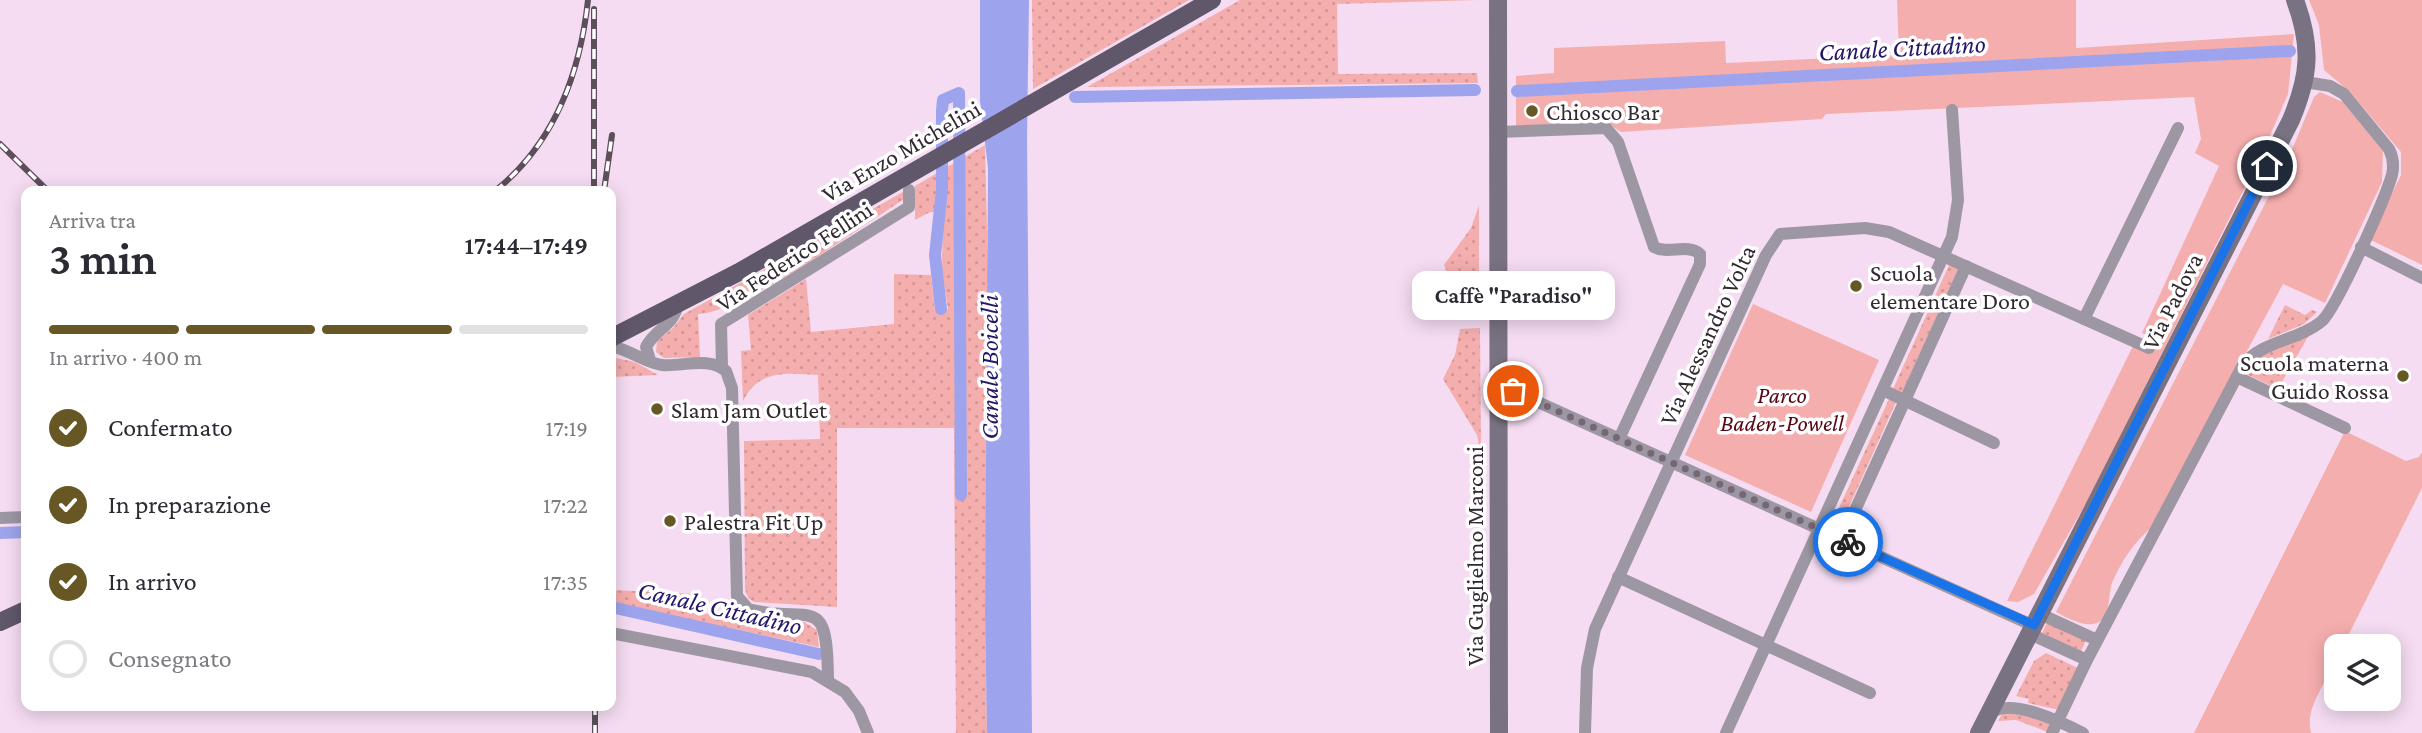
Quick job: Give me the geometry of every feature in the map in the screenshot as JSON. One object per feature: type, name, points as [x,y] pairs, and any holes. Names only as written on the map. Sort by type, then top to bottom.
[{"type":"main road","name":"Via Enzo Michelini","points":[[616,335],[768,255],[1212,0]]},
{"type":"main road","name":"Via Guglielmo Marconi","points":[[1498,0],[1499,733]]},
{"type":"main road","name":"Via Padova","points":[[1979,733],[2291,120],[2308,66],[2305,34],[2295,0]]},
{"type":"main road","points":[[0,622],[21,612]]},
{"type":"street","points":[[2052,733],[2097,640],[2240,371],[2257,352],[2322,321],[2361,247],[2392,175],[2392,156],[2344,94],[2330,86],[2305,82]]},
{"type":"street","points":[[1726,733],[1944,256],[1958,212],[1952,110]]},
{"type":"street","points":[[1498,132],[1606,128],[1618,142],[1654,247],[1663,250],[1692,249],[1700,254],[1700,264],[1619,439]]},
{"type":"street","points":[[2084,319],[2178,128]]},
{"type":"street","name":"Via Federico Fellini","points":[[828,679],[826,634],[816,618],[806,614],[748,609],[737,596],[732,388],[729,376],[722,367],[721,324],[909,207],[909,190]]},
{"type":"street","name":"Via Alessandro Volta","points":[[1585,733],[1589,654],[1595,629],[1766,255],[1780,234],[1879,229],[1944,256]]},
{"type":"street","points":[[2361,247],[2422,278]]},
{"type":"street","points":[[1944,256],[2149,348]]},
{"type":"street","points":[[1842,539],[1966,266]]},
{"type":"street","name":"Via Federico Fellini","points":[[650,360],[646,347],[648,342],[671,323],[678,304]]},
{"type":"street","points":[[616,348],[659,365],[707,363],[722,367]]},
{"type":"street","points":[[2240,371],[2345,428]]},
{"type":"street","points":[[1498,384],[2035,624],[2097,640]]},
{"type":"street","points":[[1883,390],[1994,443]]},
{"type":"street","points":[[0,518],[21,517]]},
{"type":"street","points":[[1618,577],[1870,693]]},
{"type":"street","points":[[2035,624],[2087,660]]},
{"type":"street","points":[[616,635],[793,666],[828,679],[852,700],[868,733]]},
{"type":"street","points":[[1987,716],[1995,709],[2012,707],[2059,721],[2083,733]]},
{"type":"green space","points":[[1032,0],[1189,0],[1033,89]]},
{"type":"green space","points":[[1240,0],[1478,0],[1337,4],[1338,74],[1477,73],[1478,83],[1087,87]]},
{"type":"green space","points":[[1897,0],[2076,0],[2076,48],[2294,34],[2288,94],[2265,147],[2093,491],[2034,594],[2018,602],[2007,601],[2133,346],[2149,353],[2155,339],[2142,333],[2219,166],[2195,153],[2201,139],[2194,97],[1826,114],[1822,119],[1621,132],[1604,121],[1516,127],[1516,76],[1554,73],[1554,48],[1725,41],[1726,63],[1899,55]]},
{"type":"green space","points":[[2309,0],[2422,0],[2422,265],[2369,239],[2401,175],[2401,152],[2350,92],[2324,70],[2319,25]]},
{"type":"green space","points":[[2320,92],[2343,102],[2383,151],[2382,182],[2325,303],[2283,284],[2153,526],[2134,545],[2120,567],[2112,583],[2108,607],[2103,618],[2092,624],[2069,619],[2056,612],[2288,159],[2314,97]]},
{"type":"green space","points":[[985,145],[989,311],[985,615],[987,733],[956,733],[954,428],[837,428],[837,607],[754,602],[748,598],[745,589],[744,441],[820,439],[818,375],[784,374],[765,378],[757,383],[743,401],[741,351],[751,350],[748,315],[806,279],[811,332],[894,324],[894,274],[931,275],[935,311],[948,309],[942,272],[943,212],[930,212],[915,220],[915,186]]},
{"type":"green space","points":[[903,192],[903,200],[801,267],[744,299],[718,310],[698,314],[700,357],[664,358],[656,352],[657,341],[673,328],[684,314]]},
{"type":"green space","points":[[1479,205],[1479,311],[1458,312],[1454,288],[1444,265],[1471,228]]},
{"type":"green space","points":[[1950,263],[1959,267],[1902,393],[1893,389]]},
{"type":"green space","name":"Parco Baden-Powell","points":[[1753,304],[1879,360],[1811,512],[1685,455]]},
{"type":"green space","points":[[2285,305],[2305,315],[2312,310],[2317,312],[2304,324],[2268,339]]},
{"type":"green space","points":[[1480,328],[1481,455],[1477,435],[1443,379],[1455,355],[1460,329]]},
{"type":"green space","points":[[2309,335],[2278,389],[2246,374],[2265,354]]},
{"type":"green space","points":[[616,358],[635,362],[658,375],[616,377]]},
{"type":"green space","points":[[1889,399],[1896,402],[1840,527],[1832,523]]},
{"type":"green space","points":[[2345,431],[2406,461],[2419,457],[2422,452],[2422,488],[2349,634],[2324,634],[2324,683],[2312,710],[2311,733],[2194,733]]},
{"type":"green space","points":[[616,590],[697,594],[698,613],[804,622],[817,630],[819,647],[616,604]]},
{"type":"green space","points":[[2047,623],[2086,641],[2081,651],[2042,633]]},
{"type":"green space","points":[[2046,653],[2080,669],[2060,710],[2028,703],[2029,699],[2016,696],[2034,661]]},
{"type":"green space","points":[[2010,712],[2053,723],[2048,732],[2016,720],[1998,721],[2002,714]]},
{"type":"water","name":"Canale Boicelli","points":[[980,0],[1029,0],[1027,138],[1032,733],[987,733],[985,615],[988,168],[980,101]]},
{"type":"waterway","name":"Canale Cittadino","points":[[1517,91],[2290,51]]},
{"type":"waterway","points":[[1075,97],[1475,90]]},
{"type":"waterway","name":"Canale Boicelli","points":[[941,309],[935,255],[942,190],[942,110],[943,100],[959,93],[961,495]]},
{"type":"waterway","name":"Canale Cittadino","points":[[0,533],[21,532]]},
{"type":"waterway","name":"Canale Cittadino","points":[[616,608],[819,654]]},
{"type":"railway","points":[[501,186],[534,151],[561,105],[579,54],[588,0]]},
{"type":"railway","points":[[594,9],[594,186]]},
{"type":"railway","points":[[605,186],[612,135]]},
{"type":"railway","points":[[0,144],[43,186]]},
{"type":"railway","points":[[595,711],[595,733]]},
{"type":"way so far","points":[[1513,391],[1848,542]]},
{"type":"place","name":"Chiosco Bar","points":[[1532,111]]},
{"type":"place","name":"Scuola elementare Doro","points":[[1856,286]]},
{"type":"place","name":"Scuola materna Guido Rossa","points":[[2403,376]]},
{"type":"place","name":"Caffè \"Paradiso\"","points":[[1513,391]]},
{"type":"place","name":"Slam Jam Outlet","points":[[657,409]]},
{"type":"place","name":"Palestra Fit Up","points":[[670,521]]},
{"type":"route","points":[[1848,542],[2034,625],[2267,166]]}]
